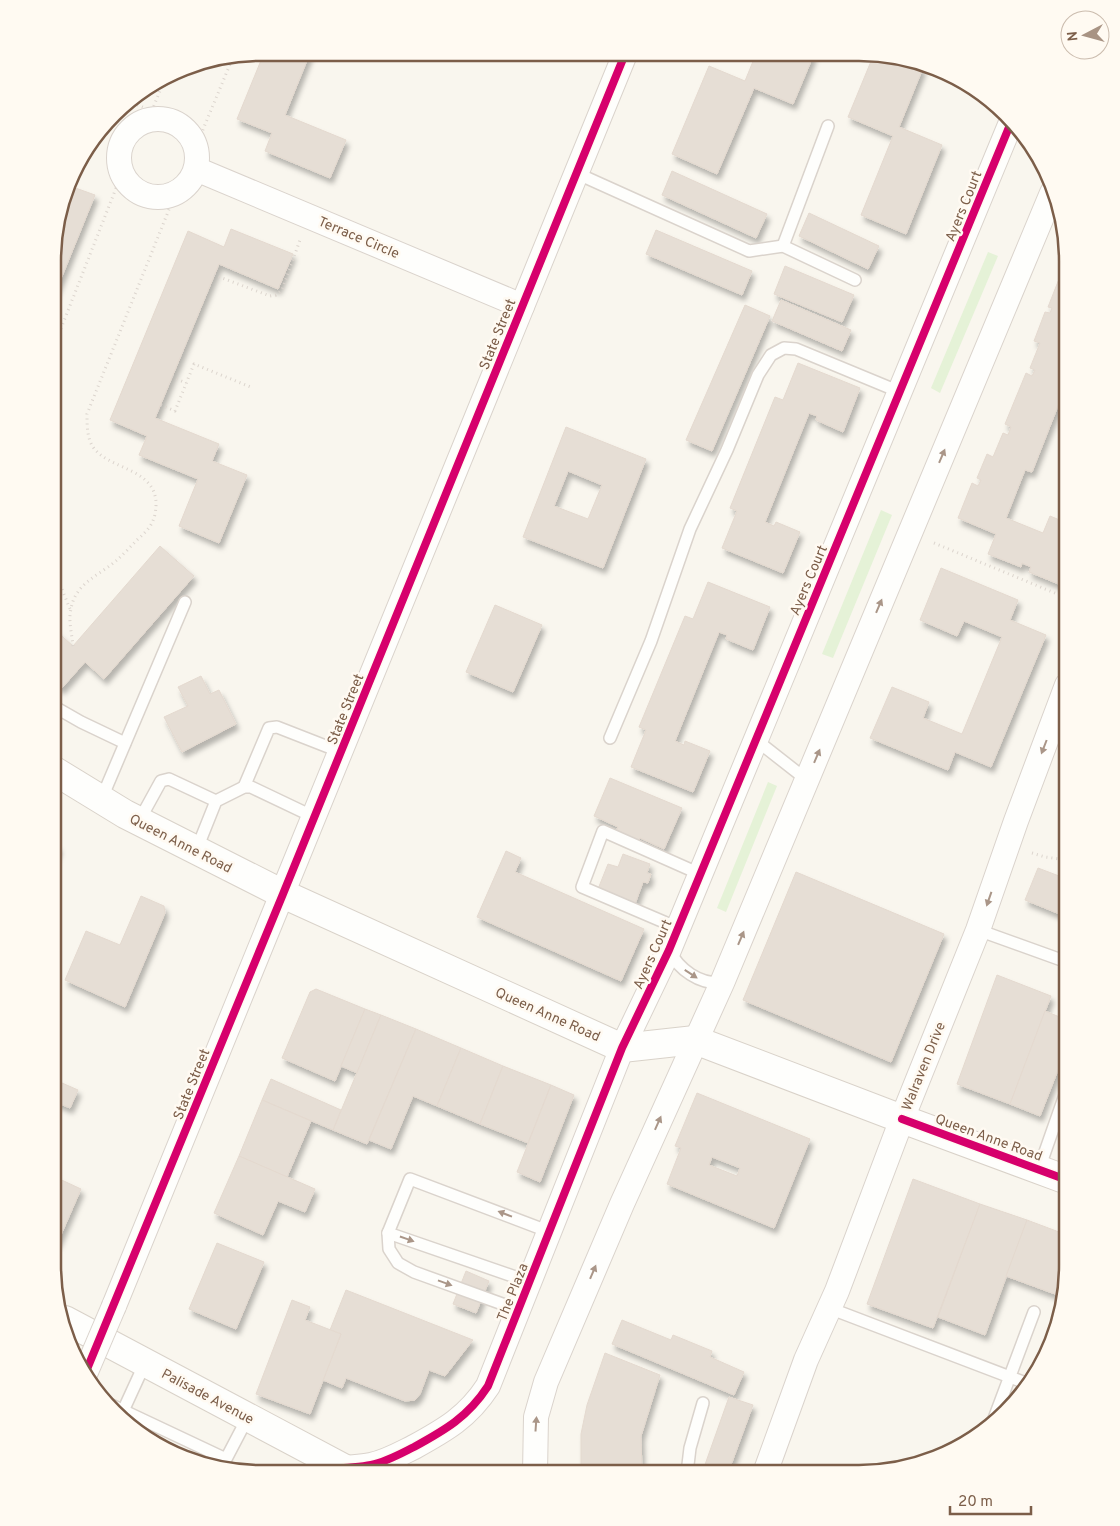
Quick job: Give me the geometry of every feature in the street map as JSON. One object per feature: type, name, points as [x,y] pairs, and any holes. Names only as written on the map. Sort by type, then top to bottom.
[{"type":"street","name":"State Street","points":[[89,1366],[622,61]]},
{"type":"street","points":[[150,116],[177,123],[188,131],[196,158],[191,180],[182,190],[158,197],[146,195],[134,189],[122,173],[119,155],[122,143],[129,131],[150,116]]},
{"type":"street","name":"Ayers Court","points":[[622,1048],[669,950],[1008,128]]},
{"type":"street","name":"Terrace Circle","points":[[196,158],[309,216],[522,306]]},
{"type":"street","points":[[535,1465],[536,1417],[546,1382],[695,1040],[722,983],[1049,200]]},
{"type":"street","name":"Walraven Drive","points":[[768,1465],[806,1360],[829,1308],[978,930],[1059,707]]},
{"type":"street","name":"Queen Anne Road","points":[[61,775],[139,822],[283,894],[622,1048],[695,1040],[1059,1177]]},
{"type":"street","name":"The Plaza","points":[[372,1465],[397,1456],[445,1430],[470,1410],[488,1386],[622,1048]]},
{"type":"street","name":"Palisade Avenue","points":[[70,1323],[338,1465]]},
{"type":"lane","points":[[783,246],[828,126]]},
{"type":"lane","points":[[576,173],[749,251],[783,246],[855,280]]},
{"type":"lane","points":[[610,738],[651,641],[690,529],[727,450],[758,375],[772,355],[784,348],[796,349],[900,392]]},
{"type":"lane","points":[[101,800],[185,602]]},
{"type":"lane","points":[[61,710],[124,743]]},
{"type":"lane","points":[[244,787],[269,728],[277,727],[341,752]]},
{"type":"lane","points":[[756,740],[807,780]]},
{"type":"lane","points":[[139,822],[161,781],[169,779],[216,801]]},
{"type":"lane","points":[[196,851],[216,801],[244,787],[251,788],[314,817]]},
{"type":"lane","points":[[678,928],[582,886],[603,831],[700,874]]},
{"type":"lane","points":[[978,930],[1059,959]]},
{"type":"lane","points":[[669,950],[677,962],[688,972],[706,981],[722,983]]},
{"type":"lane","points":[[1039,1169],[1059,1112]]},
{"type":"lane","points":[[519,1310],[414,1272],[398,1263],[389,1248],[388,1233],[410,1179],[550,1232]]},
{"type":"lane","points":[[388,1233],[530,1282]]},
{"type":"lane","points":[[829,1308],[1022,1381]]},
{"type":"lane","points":[[998,1408],[1034,1312]]},
{"type":"lane","points":[[124,1410],[146,1362]]},
{"type":"lane","points":[[688,1465],[690,1448],[702,1403]]},
{"type":"lane","points":[[127,1413],[226,1459],[248,1417]]},
{"type":"path","points":[[196,158],[231,64]]},
{"type":"path","points":[[135,106],[150,116],[161,88]]},
{"type":"path","points":[[61,328],[122,173]]},
{"type":"path","points":[[70,610],[80,589],[95,574],[115,562],[143,535],[154,516],[152,490],[142,477],[104,458],[92,447],[87,414],[176,192]]},
{"type":"path","points":[[214,275],[270,296],[276,295],[282,290],[309,216]]},
{"type":"path","points":[[161,405],[175,411],[194,364],[253,388]]},
{"type":"path","points":[[172,377],[186,383]]},
{"type":"path","points":[[910,533],[1059,595]]},
{"type":"path","points":[[61,587],[70,610],[73,646]]},
{"type":"path","points":[[1008,844],[1045,857],[1059,859]]},
{"type":"green space","points":[[988,252],[998,256],[940,393],[931,388]]},
{"type":"green space","points":[[881,510],[892,515],[833,658],[822,654]]},
{"type":"green space","points":[[768,782],[777,786],[726,912],[717,908]]},
{"type":"building","points":[[261,61],[307,61],[285,115],[346,140],[330,178],[265,151],[272,133],[237,119]]},
{"type":"building","points":[[753,61],[811,61],[793,104],[754,88],[717,174],[672,154],[709,66],[745,81]]},
{"type":"building","points":[[871,62],[898,65],[922,72],[899,127],[942,145],[906,234],[861,215],[893,136],[848,117]]},
{"type":"building","points":[[672,171],[767,214],[756,238],[662,195]]},
{"type":"building","points":[[75,188],[95,195],[61,279],[63,235]]},
{"type":"building","points":[[809,213],[879,246],[868,269],[799,236]]},
{"type":"building","points":[[231,229],[293,254],[278,289],[219,264],[155,418],[219,444],[212,461],[247,475],[219,543],[179,526],[198,479],[139,455],[147,436],[110,420],[188,231],[224,247]]},
{"type":"building","points":[[656,230],[752,271],[742,295],[646,254]]},
{"type":"building","points":[[785,266],[854,295],[842,322],[774,294]]},
{"type":"building","points":[[1059,279],[1059,403],[1032,472],[1025,470],[1006,518],[1043,533],[1050,516],[1059,520],[1059,584],[1029,572],[1031,567],[1022,563],[1021,567],[988,554],[996,534],[958,518],[972,483],[978,486],[981,480],[977,478],[987,454],[993,457],[1003,433],[1008,435],[1011,427],[1005,424],[1026,373],[1032,376],[1035,370],[1030,368],[1040,343],[1034,341],[1045,312],[1050,313],[1052,308],[1048,307]]},
{"type":"building","points":[[781,300],[851,330],[842,351],[772,321]]},
{"type":"building","points":[[745,305],[770,316],[712,451],[686,440]]},
{"type":"building","points":[[798,363],[860,388],[843,432],[816,420],[817,416],[809,413],[765,522],[774,526],[776,522],[800,532],[783,573],[722,548],[737,511],[730,508],[775,397],[783,400]]},
{"type":"building","points":[[566,427],[646,459],[603,568],[523,537]],"holes":[[[568,471],[602,485],[588,519],[554,506]]]},
{"type":"building","points":[[160,546],[194,576],[104,679],[85,662],[61,689],[61,635],[73,646]]},
{"type":"building","points":[[941,568],[1018,600],[1010,620],[1046,635],[991,767],[955,752],[948,770],[870,738],[892,687],[929,702],[923,718],[962,734],[1002,637],[964,621],[957,636],[920,620]]},
{"type":"building","points":[[708,582],[770,607],[753,650],[726,639],[727,635],[719,632],[675,741],[684,745],[685,741],[710,751],[693,792],[631,767],[646,730],[639,727],[685,616],[693,619]]},
{"type":"building","points":[[495,605],[542,625],[513,692],[466,672]]},
{"type":"building","points":[[201,676],[210,694],[219,690],[236,724],[182,752],[164,717],[188,706],[178,687]]},
{"type":"building","points":[[610,778],[682,808],[664,849],[640,838],[638,843],[615,833],[618,827],[594,816]]},
{"type":"building","points":[[506,851],[521,858],[515,872],[644,929],[621,981],[477,917]]},
{"type":"building","points":[[623,854],[650,864],[647,873],[651,874],[648,883],[643,882],[635,904],[598,889],[608,864],[618,867]]},
{"type":"building","points":[[1038,868],[1059,876],[1059,914],[1025,900]]},
{"type":"building","points":[[796,872],[944,934],[891,1062],[743,1000]]},
{"type":"building","points":[[141,896],[164,906],[165,913],[125,1007],[65,980],[86,931],[120,945]]},
{"type":"building","points":[[997,975],[1051,996],[1010,1104],[957,1084]]},
{"type":"building","points":[[316,989],[365,1009],[335,1081],[282,1058],[310,992]]},
{"type":"building","points":[[365,1009],[381,1015],[357,1073],[341,1066]]},
{"type":"building","points":[[1045,1011],[1059,1017],[1059,1067],[1040,1116],[1010,1104]]},
{"type":"building","points":[[381,1015],[416,1029],[367,1144],[333,1130]]},
{"type":"building","points":[[416,1029],[461,1048],[437,1106],[413,1096],[391,1149],[369,1140]]},
{"type":"building","points":[[461,1048],[503,1066],[480,1124],[437,1106]]},
{"type":"building","points":[[503,1066],[551,1085],[528,1143],[480,1124]]},
{"type":"building","points":[[271,1079],[341,1110],[333,1130],[262,1100]]},
{"type":"building","points":[[61,1083],[78,1090],[70,1108],[61,1104]]},
{"type":"building","points":[[551,1085],[574,1095],[540,1182],[517,1172]]},
{"type":"building","points":[[697,1093],[810,1139],[774,1228],[667,1184],[681,1148],[675,1146]],"holes":[[[712,1157],[740,1168],[737,1176],[709,1165]]]},
{"type":"building","points":[[262,1100],[311,1121],[287,1177],[239,1156]]},
{"type":"building","points":[[239,1156],[315,1189],[305,1212],[278,1201],[263,1235],[214,1213]]},
{"type":"building","points":[[913,1179],[980,1204],[933,1328],[867,1304]]},
{"type":"building","points":[[61,1180],[81,1189],[61,1235]]},
{"type":"building","points":[[980,1204],[1027,1220],[985,1335],[938,1317]]},
{"type":"building","points":[[1027,1220],[1059,1232],[1056,1295],[1006,1276]]},
{"type":"building","points":[[217,1243],[264,1262],[236,1329],[189,1309]]},
{"type":"building","points":[[466,1271],[489,1281],[476,1313],[453,1304]]},
{"type":"building","points":[[346,1290],[473,1340],[445,1376],[429,1370],[420,1394],[415,1400],[405,1401],[346,1378],[342,1388],[323,1380],[341,1334],[330,1330]]},
{"type":"building","points":[[292,1300],[310,1307],[305,1320],[341,1334],[310,1414],[256,1394]]},
{"type":"building","points":[[622,1320],[671,1340],[673,1335],[712,1351],[710,1357],[744,1372],[734,1395],[612,1344]]},
{"type":"building","points":[[605,1353],[660,1375],[641,1436],[642,1465],[581,1465],[581,1434],[587,1405]]},
{"type":"building","points":[[729,1397],[753,1405],[731,1465],[705,1465]]},
{"type":"cycle path","points":[[88,1366],[622,61]]},
{"type":"cycle path","points":[[372,1465],[398,1455],[455,1422],[472,1406],[488,1386],[622,1048],[669,950],[1008,128]]},
{"type":"cycle path","points":[[902,1119],[1059,1177]]}]
